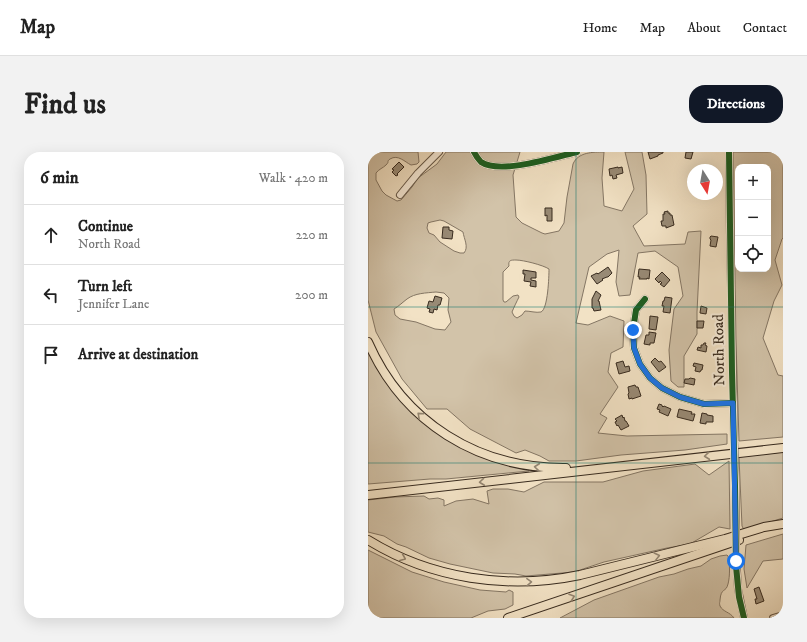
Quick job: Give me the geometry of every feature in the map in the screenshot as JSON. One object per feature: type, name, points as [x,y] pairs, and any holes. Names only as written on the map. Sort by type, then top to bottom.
[{"type":"highway","points":[[368,342],[380,367],[399,393],[423,417],[451,438],[497,459],[516,464],[590,470]]},
{"type":"highway","points":[[368,495],[783,448]]},
{"type":"highway","points":[[368,540],[401,557],[451,574],[485,580],[532,582],[556,580],[580,575],[764,527],[783,525]]},
{"type":"highway","points":[[508,618],[783,525]]},
{"type":"street","points":[[400,195],[418,173],[439,152]]},
{"type":"street","points":[[474,152],[478,159],[482,162],[493,166],[511,166],[538,162],[577,152]]},
{"type":"street","name":"North Road","points":[[729,152],[736,554],[738,589],[744,618]]},
{"type":"street","points":[[645,299],[636,310],[633,330],[634,348],[640,364],[650,378],[662,388],[680,397],[704,404],[733,403]]},
{"type":"street","points":[[773,618],[783,615]]},
{"type":"shaded area","points":[[368,152],[418,152],[419,162],[417,164],[411,165],[396,157],[389,160],[386,165],[376,173],[376,180],[382,191],[397,201],[401,200],[418,178],[437,164],[446,152],[520,152],[513,175],[516,217],[522,223],[545,234],[559,231],[564,223],[573,164],[578,157],[595,152],[604,152],[602,178],[604,206],[622,211],[634,189],[625,152],[642,152],[646,175],[647,214],[633,226],[644,246],[685,244],[688,232],[701,231],[697,334],[684,356],[684,387],[678,387],[671,381],[669,350],[674,309],[683,296],[678,267],[655,251],[638,253],[630,295],[619,296],[616,282],[619,250],[607,254],[589,267],[576,323],[588,325],[610,316],[624,321],[623,347],[611,353],[608,372],[618,387],[600,414],[607,418],[598,433],[627,436],[727,434],[727,444],[685,450],[621,455],[576,461],[549,461],[525,450],[516,453],[470,429],[447,409],[427,409],[402,379],[376,332],[368,300]],"holes":[[[440,220],[463,232],[466,246],[464,253],[454,251],[440,242],[434,235],[429,233],[427,228],[428,223]],[[514,260],[533,263],[549,269],[547,299],[541,312],[525,311],[517,318],[512,312],[519,297],[518,295],[513,296],[504,302],[503,272],[509,266],[509,261]],[[436,292],[444,293],[449,298],[448,310],[451,322],[445,330],[435,329],[416,322],[400,319],[395,315],[394,309],[410,297]]]},
{"type":"shaded area","points":[[733,152],[783,152],[783,238],[775,260],[782,285],[774,301],[763,338],[778,375],[783,376],[783,437],[739,441],[736,342]]},
{"type":"shaded area","points":[[368,353],[370,353],[379,370],[441,436],[529,468],[529,471],[446,479],[368,484]]},
{"type":"shaded area","points":[[783,452],[783,518],[744,530],[742,526],[739,457]]},
{"type":"shaded area","points":[[729,461],[730,529],[719,527],[690,544],[604,562],[574,572],[526,576],[493,573],[429,558],[397,544],[384,536],[368,532],[368,500],[424,496],[429,499],[438,498],[444,500],[444,506],[456,501],[473,499],[489,504],[487,491],[493,489],[508,489],[524,492],[544,482],[603,482],[643,471],[695,464],[709,475]]},
{"type":"shaded area","points":[[783,534],[783,559],[763,561],[747,588],[744,569],[746,545]]},
{"type":"shaded area","points":[[368,550],[412,572],[444,582],[480,590],[506,592],[509,590],[513,592],[513,605],[505,609],[488,611],[471,618],[368,618]]},
{"type":"shaded area","points":[[727,555],[729,559],[729,581],[727,587],[721,593],[720,606],[734,618],[560,618],[594,600],[659,577],[701,566],[711,559]]},
{"type":"building","points":[[648,152],[663,152],[663,153],[650,159]]},
{"type":"building","points":[[686,152],[693,152],[691,159],[685,158]]},
{"type":"building","points":[[399,162],[404,167],[396,176],[392,172],[394,170],[392,169]]},
{"type":"building","points":[[622,167],[623,173],[616,175],[617,178],[613,179],[612,175],[610,176],[609,169]]},
{"type":"building","points":[[545,208],[552,208],[552,221],[547,221],[547,215],[545,216]]},
{"type":"building","points":[[668,211],[670,215],[672,215],[674,225],[666,228],[666,226],[662,226],[661,221],[663,221],[663,214],[665,214],[664,212]]},
{"type":"building","points":[[443,227],[449,227],[449,230],[453,231],[452,239],[442,238]]},
{"type":"building","points":[[711,236],[718,237],[716,247],[710,246]]},
{"type":"building","points":[[608,267],[612,273],[597,284],[591,276],[597,273],[598,274]]},
{"type":"building","points":[[639,269],[650,270],[649,279],[639,279]]},
{"type":"building","points":[[523,270],[536,272],[536,278],[531,278],[531,280],[536,281],[536,287],[530,286],[531,282],[524,281],[525,274],[523,274]]},
{"type":"building","points":[[662,272],[670,280],[664,287],[660,284],[662,283],[660,281],[659,283],[655,279]]},
{"type":"building","points":[[596,291],[601,295],[598,301],[601,310],[594,311],[592,308],[592,299]]},
{"type":"building","points":[[435,296],[442,298],[437,310],[434,309],[433,313],[429,312],[430,309],[427,308],[429,301],[433,302]]},
{"type":"building","points":[[665,297],[672,298],[670,313],[663,312],[664,306],[662,306]]},
{"type":"building","points":[[701,306],[707,308],[706,314],[700,313]]},
{"type":"building","points":[[650,316],[658,317],[656,330],[649,329]]},
{"type":"building","points":[[697,321],[704,321],[703,328],[697,328]]},
{"type":"building","points":[[649,332],[656,333],[654,343],[650,343],[650,345],[644,344],[646,335],[649,335]]},
{"type":"building","points":[[706,343],[705,345],[707,346],[706,352],[697,350],[698,347],[701,348],[701,345]]},
{"type":"building","points":[[655,358],[659,362],[661,361],[666,367],[659,372],[651,362]]},
{"type":"building","points":[[623,361],[625,367],[629,366],[630,371],[619,374],[616,363]]},
{"type":"building","points":[[694,363],[703,365],[700,372],[695,371],[696,367],[693,366]]},
{"type":"building","points":[[685,379],[695,379],[694,385],[684,383]]},
{"type":"building","points":[[635,385],[638,387],[641,396],[629,399],[628,387]]},
{"type":"building","points":[[659,404],[663,407],[664,406],[671,409],[668,416],[659,412],[660,410],[657,409]]},
{"type":"building","points":[[679,409],[695,414],[693,421],[677,417]]},
{"type":"building","points":[[702,413],[713,416],[713,422],[706,422],[706,424],[700,423]]},
{"type":"building","points":[[622,415],[629,426],[621,430],[618,425],[617,426],[615,422],[617,421],[615,419]]},
{"type":"building","points":[[759,587],[764,601],[756,604],[755,599],[757,599],[754,589]]},
{"type":"cycle path","points":[[474,152],[481,162],[490,166],[501,167],[528,164],[577,152]]},
{"type":"cycle path","points":[[729,152],[736,566],[739,597],[744,618]]},
{"type":"cycle path","points":[[645,299],[636,310],[633,330],[634,348],[640,364],[650,378],[662,388],[680,397],[704,404],[733,403]]},
{"type":"route","points":[[633,330],[634,348],[640,364],[650,378],[662,388],[680,397],[704,404],[733,403],[736,561]]}]
